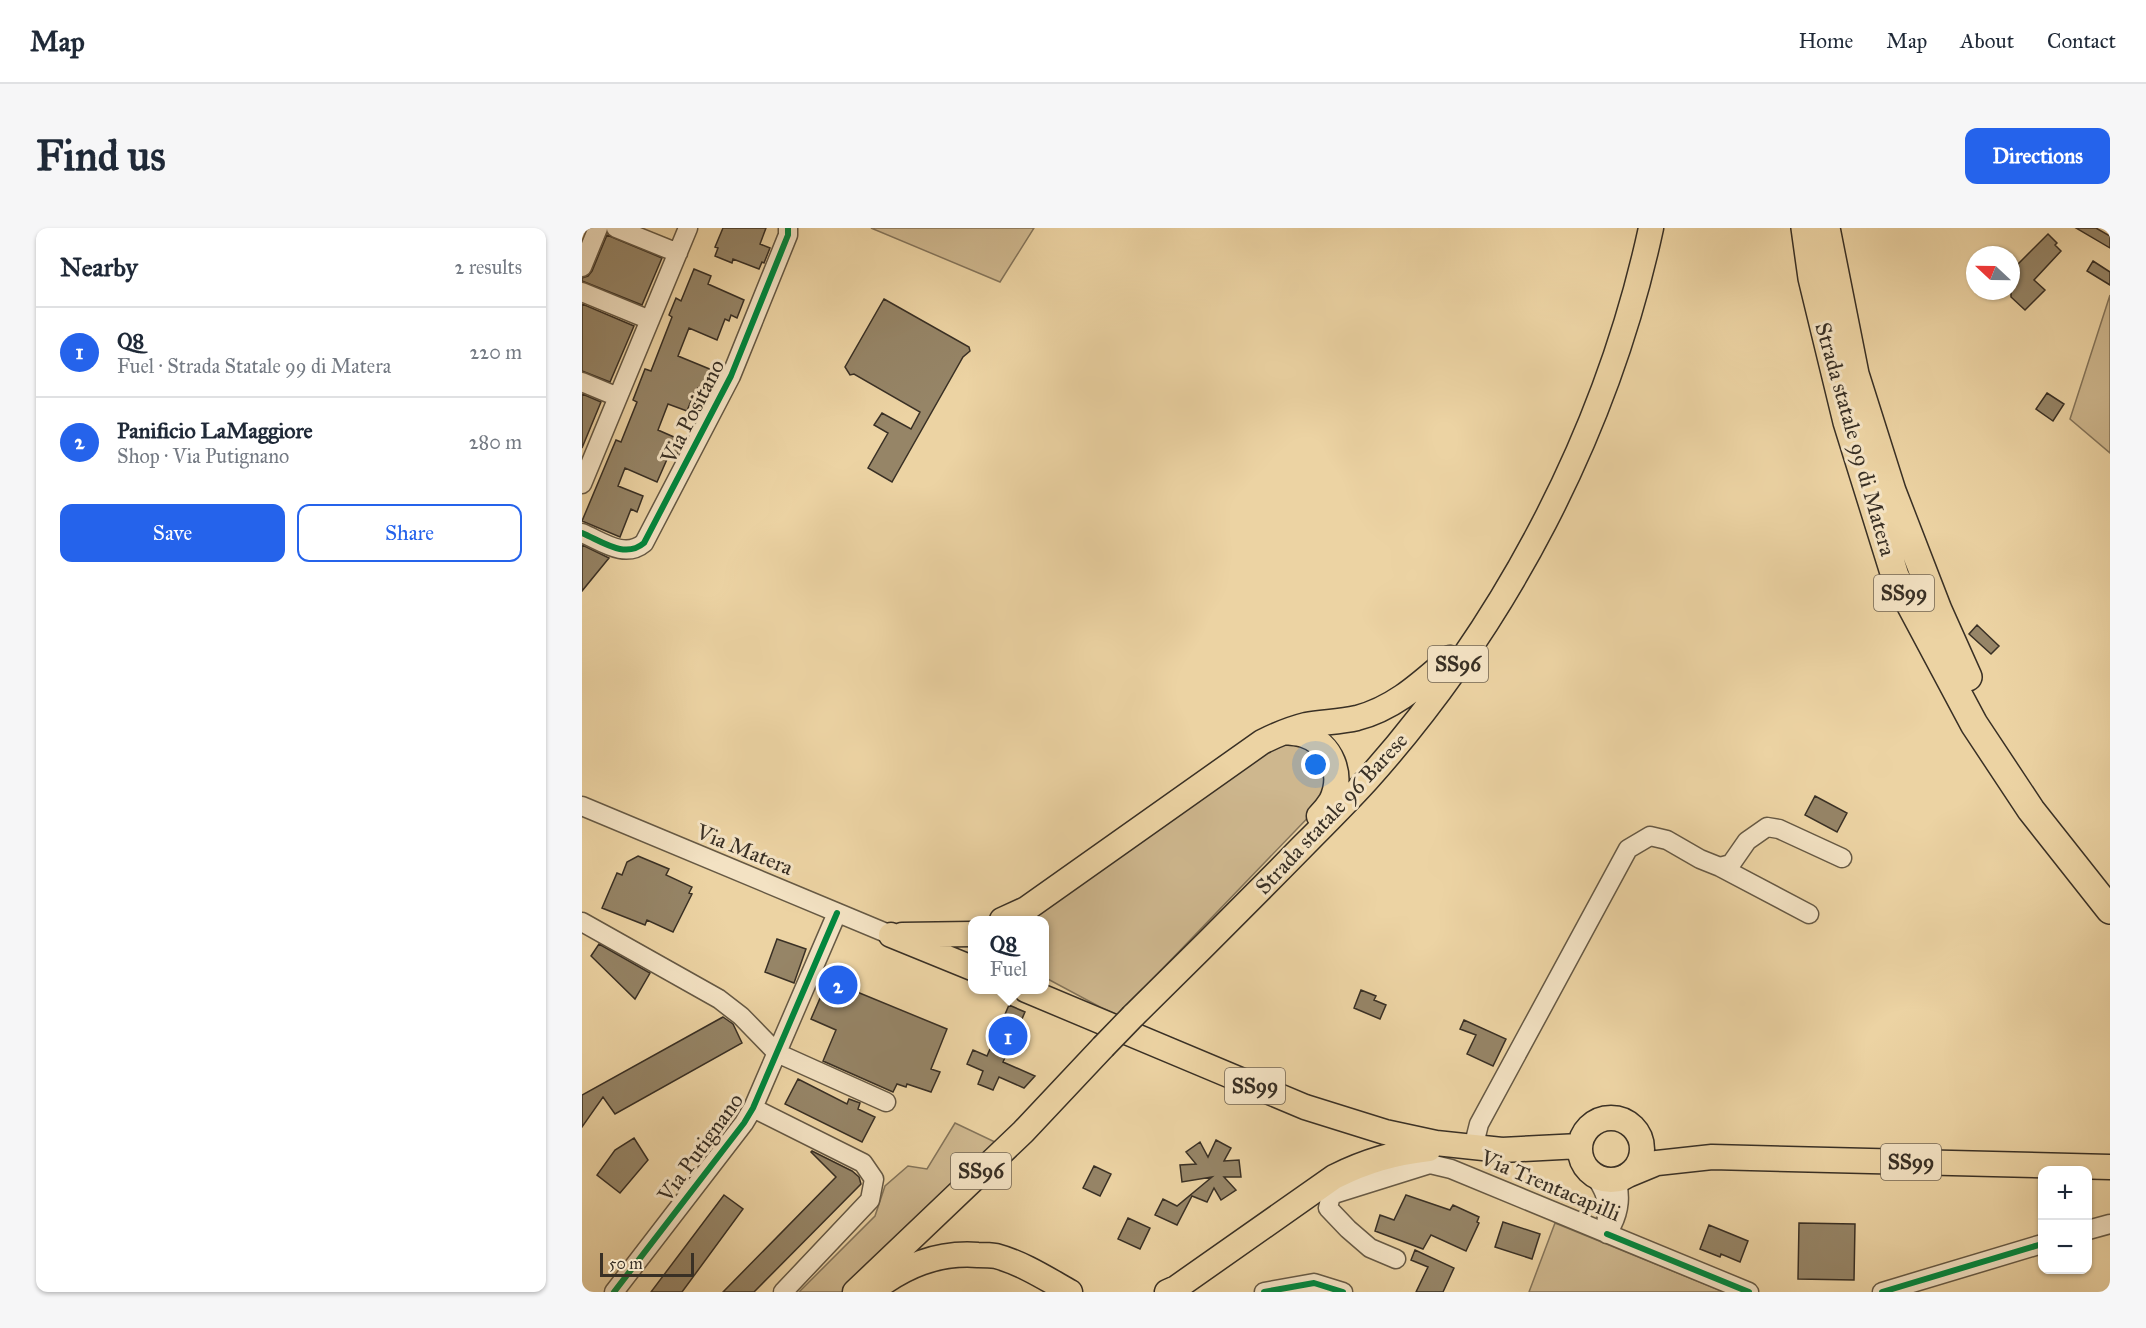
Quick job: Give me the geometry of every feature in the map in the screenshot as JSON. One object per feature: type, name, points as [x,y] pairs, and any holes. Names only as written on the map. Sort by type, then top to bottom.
[{"type":"highway","name":"Strada statale 99 di Matera","points":[[1804,228],[1812,278],[1847,422],[1895,576],[1974,724],[2031,810],[2110,910]]},
{"type":"highway","name":"Strada statale 99 di Matera","points":[[1826,228],[1855,374],[1892,491],[1938,610],[1971,681],[2020,768],[2110,882]]},
{"type":"main road","name":"Strada statale 96 Barese","points":[[855,1292],[1023,1132],[1133,1016],[1240,911],[1367,780],[1424,710],[1479,634],[1558,499],[1589,428],[1623,336],[1651,228]]},
{"type":"main road","points":[[1024,915],[1262,742],[1282,732],[1308,725],[1358,717],[1382,709],[1408,694],[1453,656],[1525,558]]},
{"type":"main road","points":[[1240,911],[1330,802],[1336,782],[1334,762],[1323,745],[1303,734],[1282,732]]},
{"type":"main road","points":[[891,935],[968,934]]},
{"type":"main road","points":[[891,935],[968,966]]},
{"type":"main road","name":"SS99","points":[[1036,994],[1305,1107],[1385,1132],[1463,1147],[1516,1151],[1601,1168],[1712,1157]]},
{"type":"main road","points":[[1049,994],[1065,1006]]},
{"type":"main road","points":[[1616,1118],[1626,1121],[1634,1128],[1640,1136],[1642,1146],[1639,1162],[1601,1168],[1583,1136],[1596,1121],[1616,1118]]},
{"type":"main road","name":"SS99","points":[[1642,1146],[1712,1157],[2110,1167]]},
{"type":"main road","points":[[1167,1292],[1176,1288],[1334,1177],[1362,1164],[1401,1152],[1463,1147]]},
{"type":"main road","points":[[870,1292],[902,1270],[917,1263],[958,1253],[996,1256],[1033,1271],[1070,1292]]},
{"type":"street","points":[[582,267],[598,228]]},
{"type":"street","points":[[616,228],[678,253]]},
{"type":"street","points":[[582,484],[586,461],[618,397],[688,228]]},
{"type":"street","name":"Via Positano","points":[[582,533],[624,551],[635,550],[644,543],[731,376],[772,279],[788,235],[788,228]]},
{"type":"street","points":[[582,292],[650,320]]},
{"type":"street","points":[[582,382],[618,397]]},
{"type":"street","name":"Via Matera","points":[[582,806],[891,935]]},
{"type":"street","points":[[1720,867],[1731,864],[1747,841],[1767,827],[1779,830],[1842,858]]},
{"type":"street","points":[[1463,1147],[1479,1124],[1628,849],[1650,836],[1666,840],[1809,914]]},
{"type":"street","name":"Via Putignano","points":[[614,1292],[744,1124],[837,913]]},
{"type":"street","points":[[582,921],[718,999],[741,1016],[777,1053],[886,1102]]},
{"type":"street","points":[[753,1108],[863,1163],[874,1179],[870,1200],[783,1292]]},
{"type":"street","name":"Via Trentacapilli","points":[[1396,1259],[1370,1248],[1348,1229],[1328,1208],[1331,1195],[1430,1164],[1451,1169],[1749,1292]]},
{"type":"street","points":[[1601,1168],[1608,1209],[1607,1234]]},
{"type":"street","points":[[2092,1229],[2110,1224]]},
{"type":"street","points":[[1882,1292],[2038,1245]]},
{"type":"street","points":[[1264,1292],[1314,1283],[1343,1292]]},
{"type":"shaded area","points":[[871,228],[1034,228],[1000,282]]},
{"type":"shaded area","points":[[2110,295],[2110,453],[2070,419]]},
{"type":"shaded area","points":[[1291,738],[1318,753],[1329,782],[1321,804],[1118,1015],[1049,980],[1049,916],[1037,916],[1040,912],[1273,741]]},
{"type":"shaded area","points":[[955,1123],[995,1142],[846,1292],[799,1292],[875,1216],[885,1186],[908,1166],[927,1169]]},
{"type":"shaded area","points":[[1555,1223],[1724,1292],[1529,1292]]},
{"type":"building","points":[[723,228],[766,228],[760,244],[770,248],[759,269],[733,259],[732,263],[715,256],[718,248],[715,247]]},
{"type":"building","points":[[2076,228],[2096,228],[2110,236],[2110,248]]},
{"type":"building","points":[[2048,234],[2061,251],[2034,280],[2045,290],[2025,310],[2014,300],[2020,300],[2020,262]]},
{"type":"building","points":[[607,235],[662,258],[642,305],[582,281],[582,278],[588,276],[592,271]]},
{"type":"building","points":[[2093,261],[2110,272],[2110,285],[2087,271]]},
{"type":"building","points":[[694,269],[711,276],[708,284],[744,300],[737,318],[731,315],[729,321],[725,319],[717,340],[689,328],[678,356],[712,370],[704,391],[698,388],[695,391],[687,411],[668,404],[658,430],[683,441],[675,460],[668,457],[657,482],[625,468],[618,486],[643,496],[637,512],[631,509],[620,537],[582,521],[616,440],[621,442],[637,402],[633,400],[645,369],[651,371],[672,317],[669,315],[676,298],[681,301]]},
{"type":"building","points":[[884,299],[969,347],[970,351],[963,357],[892,482],[868,468],[888,433],[874,425],[882,413],[911,429],[920,412],[854,374],[850,375],[845,367]]},
{"type":"building","points":[[582,304],[634,326],[610,382],[582,371]]},
{"type":"building","points":[[2047,393],[2064,404],[2053,421],[2036,409]]},
{"type":"building","points":[[582,394],[601,402],[582,448]]},
{"type":"building","points":[[582,545],[609,558],[582,591]]},
{"type":"building","points":[[1977,625],[1999,646],[1991,654],[1969,634]]},
{"type":"building","points":[[1815,796],[1847,813],[1837,832],[1805,815]]},
{"type":"building","points":[[638,856],[669,869],[666,875],[692,887],[689,893],[692,894],[673,932],[647,920],[645,925],[602,908],[617,873],[622,875],[627,862]]},
{"type":"building","points":[[777,939],[806,949],[794,983],[765,972]]},
{"type":"building","points":[[599,944],[650,973],[635,999],[591,956]]},
{"type":"building","points":[[828,980],[947,1029],[931,1069],[940,1072],[931,1092],[907,1084],[906,1087],[897,1084],[893,1092],[823,1061],[836,1030],[811,1019]]},
{"type":"building","points":[[1361,990],[1376,996],[1374,1000],[1386,1005],[1380,1019],[1354,1008]]},
{"type":"building","points":[[1009,1005],[1025,1012],[1003,1062],[1035,1076],[1024,1088],[999,1077],[993,1090],[978,1084],[983,1071],[967,1064],[973,1050],[987,1056]]},
{"type":"building","points":[[723,1017],[733,1024],[742,1043],[615,1114],[603,1097],[582,1127],[582,1095]]},
{"type":"building","points":[[1464,1020],[1506,1039],[1493,1066],[1467,1054],[1476,1035],[1460,1029]]},
{"type":"building","points":[[798,1079],[847,1104],[849,1099],[860,1103],[858,1109],[875,1117],[862,1142],[785,1104]]},
{"type":"building","points":[[634,1138],[648,1160],[620,1193],[597,1175],[615,1150]]},
{"type":"building","points":[[1216,1140],[1231,1148],[1224,1161],[1239,1160],[1241,1177],[1224,1177],[1236,1190],[1221,1200],[1214,1188],[1207,1202],[1192,1196],[1177,1225],[1155,1215],[1163,1199],[1177,1206],[1212,1177],[1182,1182],[1180,1165],[1196,1164],[1186,1152],[1200,1142],[1208,1157]]},
{"type":"building","points":[[812,1151],[852,1171],[859,1177],[861,1184],[754,1292],[723,1292],[836,1177]]},
{"type":"building","points":[[1094,1166],[1111,1174],[1100,1196],[1083,1188]]},
{"type":"building","points":[[724,1195],[743,1209],[682,1292],[651,1292]]},
{"type":"building","points":[[1406,1195],[1450,1210],[1453,1205],[1479,1217],[1477,1222],[1479,1223],[1466,1251],[1431,1235],[1423,1249],[1375,1231],[1380,1215],[1394,1220]]},
{"type":"building","points":[[1128,1218],[1150,1228],[1140,1249],[1118,1239]]},
{"type":"building","points":[[1503,1222],[1540,1234],[1532,1259],[1495,1247]]},
{"type":"building","points":[[1799,1223],[1855,1224],[1854,1280],[1798,1279]]},
{"type":"building","points":[[1709,1225],[1748,1241],[1740,1262],[1700,1249]]},
{"type":"building","points":[[1415,1250],[1454,1268],[1443,1292],[1416,1292],[1428,1267],[1411,1260]]},
{"type":"cycle path","points":[[582,533],[622,549],[637,548],[644,543],[731,376],[788,235],[788,228]]},
{"type":"cycle path","points":[[614,1292],[744,1123],[753,1108],[837,913]]},
{"type":"cycle path","points":[[1607,1234],[1749,1292]]},
{"type":"cycle path","points":[[1882,1292],[2038,1245]]},
{"type":"cycle path","points":[[1264,1292],[1314,1283],[1343,1292]]},
{"type":"place","name":"Panificio LaMaggiore","points":[[838,985]]},
{"type":"place","name":"Q8","points":[[1008,1036]]}]
